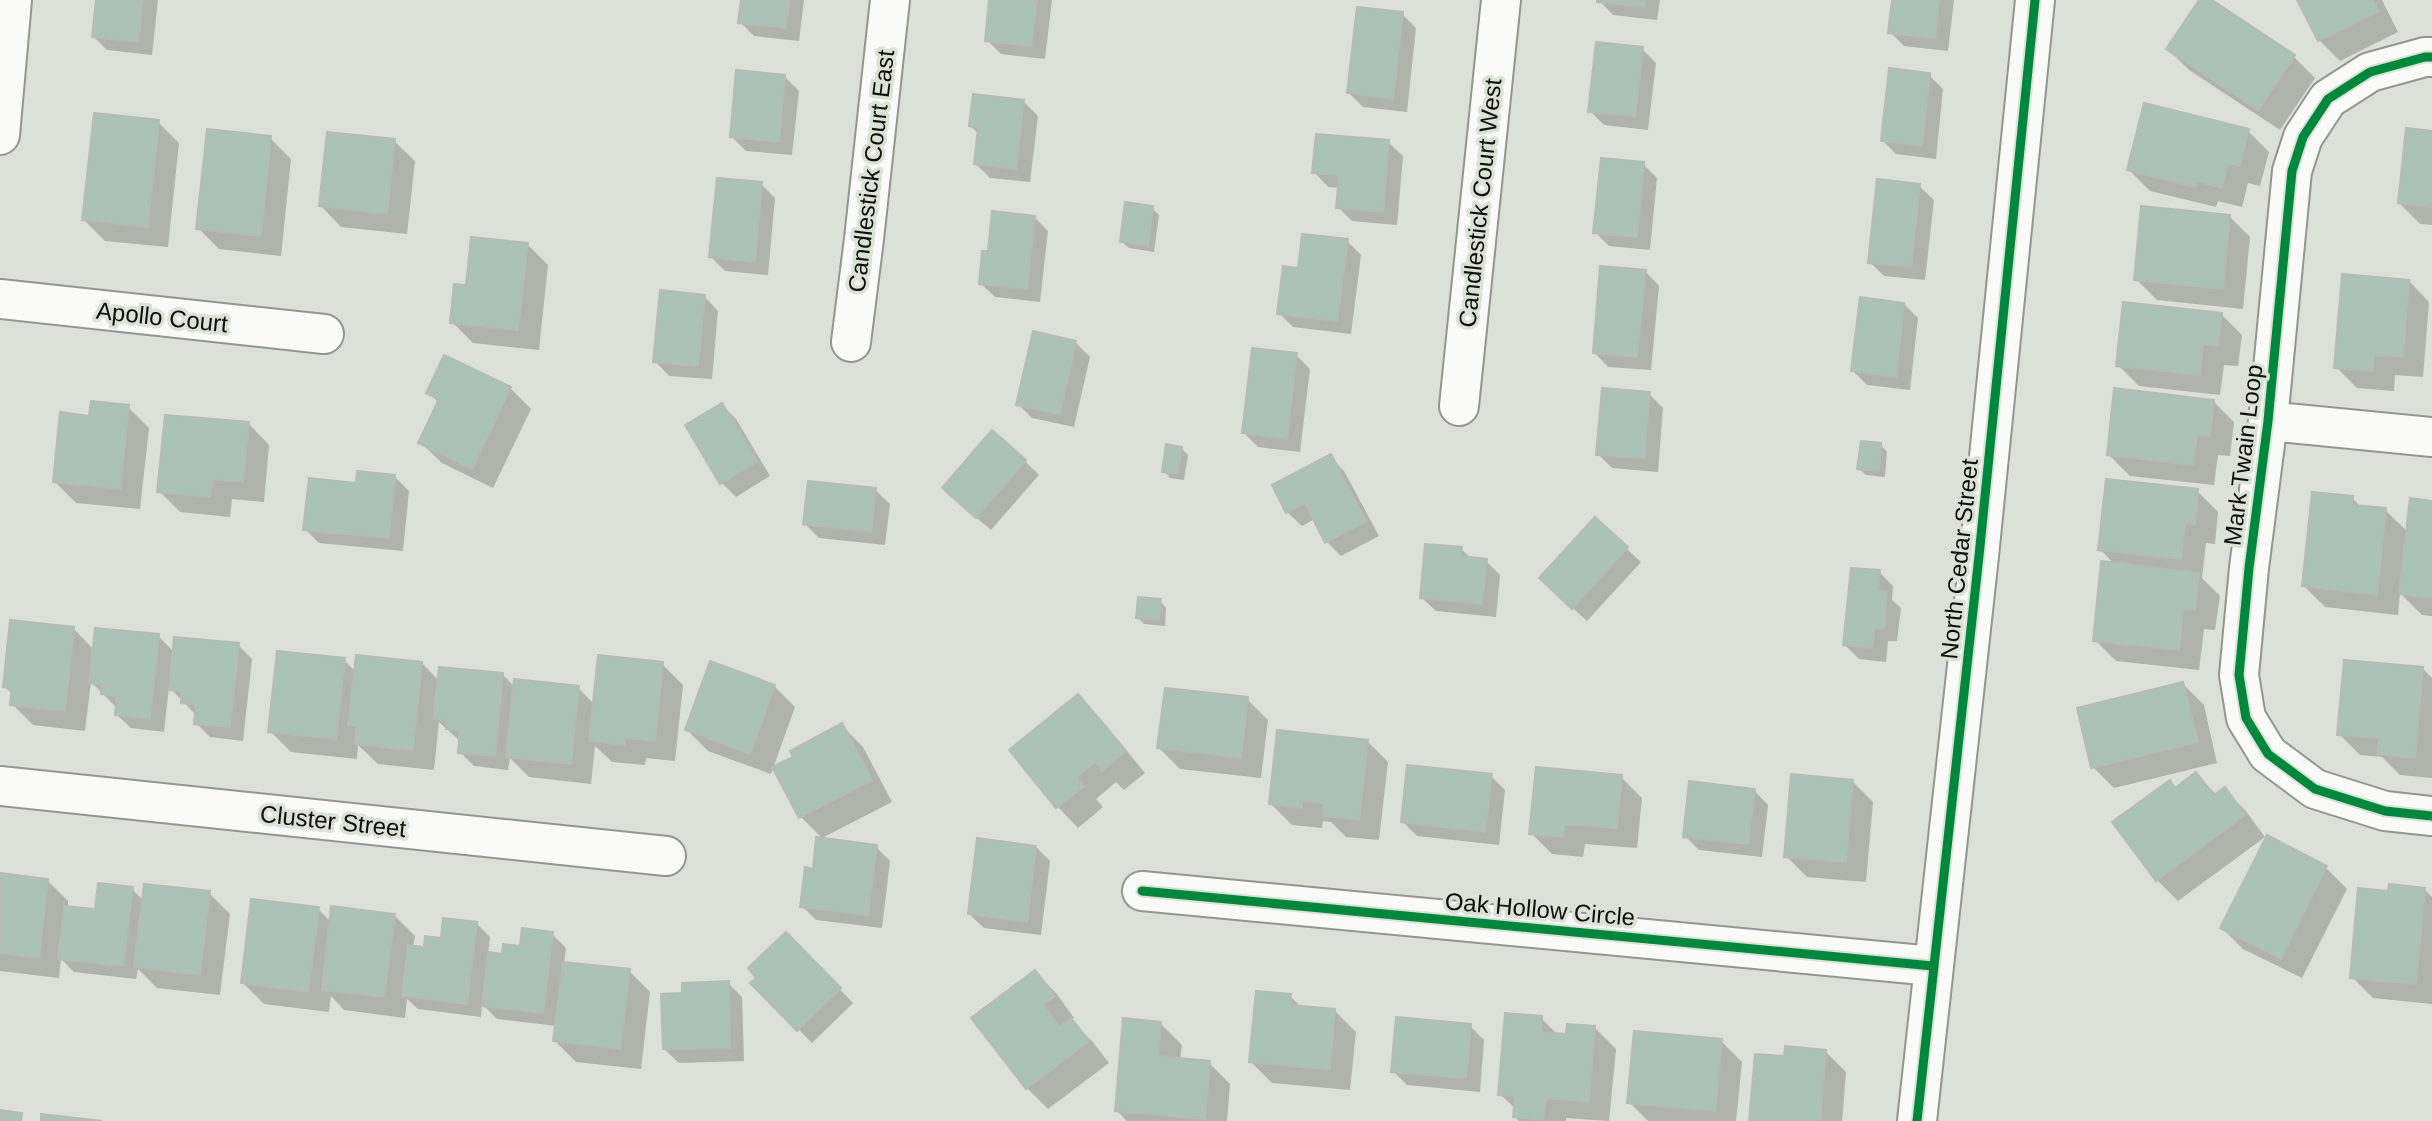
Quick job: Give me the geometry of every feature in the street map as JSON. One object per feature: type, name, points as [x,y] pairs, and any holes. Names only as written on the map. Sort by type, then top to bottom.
[{"type":"street","name":"Candlestick Court East","points":[[851,342],[890,0]]},
{"type":"street","name":"Candlestick Court West","points":[[1459,406],[1501,0]]},
{"type":"street","name":"North Cedar Street","points":[[1917,1121],[1979,556],[2035,0]]},
{"type":"street","points":[[0,135],[8,3]]},
{"type":"street","name":"Mark Twain Loop","points":[[2432,57],[2370,72],[2328,99],[2303,137],[2292,170],[2268,421],[2249,568],[2239,675],[2246,718],[2268,754],[2315,789],[2385,811],[2432,816]]},
{"type":"street","name":"Apollo Court","points":[[0,299],[324,334]]},
{"type":"street","points":[[2268,421],[2432,437]]},
{"type":"street","name":"Cluster Street","points":[[0,786],[666,856]]},
{"type":"street","name":"Oak Hollow Circle","points":[[1142,891],[1933,966]]},
{"type":"building","points":[[96,0],[143,0],[138,42],[92,37]]},
{"type":"building","points":[[741,0],[789,0],[786,28],[738,23]]},
{"type":"building","points":[[989,0],[1037,0],[1031,46],[985,41]]},
{"type":"building","points":[[1597,0],[1645,0],[1644,7]]},
{"type":"building","points":[[1892,0],[1939,0],[1935,38],[1888,33]]},
{"type":"building","points":[[2199,0],[2212,0],[2295,55],[2258,110],[2166,49]]},
{"type":"building","points":[[2297,0],[2373,0],[2379,11],[2318,41]]},
{"type":"building","points":[[1357,7],[1403,12],[1393,99],[1347,93]]},
{"type":"building","points":[[1596,42],[1643,47],[1635,116],[1588,112]]},
{"type":"building","points":[[1889,68],[1930,73],[1922,146],[1881,141]]},
{"type":"building","points":[[736,70],[785,75],[779,142],[730,137]]},
{"type":"building","points":[[973,94],[1024,100],[1016,169],[974,164],[978,127],[969,126]]},
{"type":"building","points":[[2144,103],[2249,129],[2240,166],[2228,163],[2222,188],[2197,181],[2195,187],[2127,170]]},
{"type":"building","points":[[94,113],[159,120],[148,227],[82,220]]},
{"type":"building","points":[[2406,128],[2432,131],[2432,207],[2398,203]]},
{"type":"building","points":[[207,129],[271,136],[261,236],[196,229]]},
{"type":"building","points":[[327,132],[395,139],[387,214],[319,206]]},
{"type":"building","points":[[1316,134],[1389,140],[1383,212],[1336,208],[1339,175],[1312,173]]},
{"type":"building","points":[[1601,158],[1644,162],[1637,237],[1593,233]]},
{"type":"building","points":[[717,178],[762,182],[755,262],[709,257]]},
{"type":"building","points":[[1877,179],[1920,184],[1911,267],[1868,263]]},
{"type":"building","points":[[1125,202],[1153,206],[1148,246],[1120,242]]},
{"type":"building","points":[[2141,206],[2230,215],[2223,289],[2134,280]]},
{"type":"building","points":[[992,211],[1035,216],[1027,289],[979,284],[982,251],[988,251]]},
{"type":"building","points":[[1302,234],[1348,239],[1337,321],[1277,314],[1283,266],[1298,268]]},
{"type":"building","points":[[471,237],[528,243],[518,330],[450,323],[454,284],[466,285]]},
{"type":"building","points":[[1600,266],[1646,270],[1637,357],[1593,353]]},
{"type":"building","points":[[2342,274],[2409,280],[2403,357],[2374,355],[2373,371],[2334,368]]},
{"type":"building","points":[[660,290],[705,295],[698,366],[653,362]]},
{"type":"building","points":[[1860,297],[1904,303],[1896,377],[1851,371]]},
{"type":"building","points":[[2123,302],[2222,313],[2218,346],[2203,344],[2200,375],[2116,366]]},
{"type":"building","points":[[1033,331],[1076,341],[1060,414],[1016,405]]},
{"type":"building","points":[[1252,348],[1297,353],[1287,439],[1242,433]]},
{"type":"building","points":[[444,355],[511,387],[472,469],[418,443],[439,399],[426,393]]},
{"type":"building","points":[[1602,388],[1650,392],[1644,458],[1596,455]]},
{"type":"building","points":[[2114,388],[2214,400],[2210,436],[2197,435],[2193,465],[2107,455]]},
{"type":"building","points":[[91,401],[129,405],[120,489],[53,482],[60,412],[89,416]]},
{"type":"building","points":[[722,403],[758,461],[720,484],[685,425]]},
{"type":"building","points":[[165,415],[249,422],[243,482],[212,479],[210,497],[157,492]]},
{"type":"building","points":[[992,430],[1026,460],[976,518],[942,488]]},
{"type":"building","points":[[1861,441],[1881,443],[1879,471],[1857,469]]},
{"type":"building","points":[[1166,444],[1182,447],[1178,474],[1162,472]]},
{"type":"building","points":[[1331,454],[1366,521],[1325,543],[1305,503],[1286,513],[1272,485]]},
{"type":"building","points":[[357,471],[395,475],[389,538],[303,530],[309,478],[356,483]]},
{"type":"building","points":[[2106,479],[2198,489],[2195,524],[2185,523],[2181,559],[2098,550]]},
{"type":"building","points":[[808,481],[876,488],[871,532],[803,524]]},
{"type":"building","points":[[2312,492],[2353,496],[2352,505],[2386,508],[2377,595],[2302,586]]},
{"type":"building","points":[[2410,498],[2432,501],[2432,598],[2399,594]]},
{"type":"building","points":[[1595,517],[1628,547],[1572,609],[1539,578]]},
{"type":"building","points":[[1425,544],[1462,547],[1461,556],[1487,559],[1482,604],[1420,598]]},
{"type":"building","points":[[2101,561],[2199,573],[2195,610],[2183,609],[2179,650],[2093,641]]},
{"type":"building","points":[[1851,568],[1880,570],[1878,591],[1887,592],[1884,628],[1875,628],[1872,648],[1843,645]]},
{"type":"building","points":[[1138,597],[1161,599],[1159,620],[1136,618]]},
{"type":"building","points":[[10,620],[74,627],[65,711],[10,705],[12,688],[3,687]]},
{"type":"building","points":[[95,628],[159,634],[150,719],[115,715],[117,696],[101,694],[102,685],[89,683]]},
{"type":"building","points":[[174,637],[239,643],[230,727],[194,724],[196,704],[181,703],[182,691],[169,690]]},
{"type":"building","points":[[277,651],[345,658],[336,739],[268,732]]},
{"type":"building","points":[[356,655],[422,662],[413,750],[355,744],[357,726],[348,725]]},
{"type":"building","points":[[598,655],[663,662],[655,741],[625,738],[624,745],[589,741]]},
{"type":"building","points":[[2344,660],[2423,667],[2415,758],[2377,754],[2379,738],[2337,735]]},
{"type":"building","points":[[710,661],[775,685],[750,754],[685,730]]},
{"type":"building","points":[[439,667],[503,673],[495,756],[458,753],[460,731],[446,729],[447,720],[433,719]]},
{"type":"building","points":[[514,679],[579,686],[571,764],[506,757]]},
{"type":"building","points":[[2183,682],[2198,742],[2091,768],[2077,708]]},
{"type":"building","points":[[1165,688],[1248,697],[1241,758],[1157,748]]},
{"type":"building","points":[[1078,694],[1126,751],[1102,771],[1095,762],[1077,777],[1084,786],[1056,808],[1009,750]]},
{"type":"building","points":[[842,723],[872,780],[799,818],[772,767],[793,757],[790,751]]},
{"type":"building","points":[[1277,730],[1368,740],[1359,820],[1323,816],[1324,803],[1302,801],[1302,808],[1269,804]]},
{"type":"building","points":[[1407,765],[1492,774],[1485,832],[1401,822]]},
{"type":"building","points":[[1536,767],[1622,775],[1617,828],[1564,824],[1563,837],[1529,834]]},
{"type":"building","points":[[2196,772],[2214,795],[2225,787],[2245,815],[2156,881],[2112,822],[2170,780],[2175,788]]},
{"type":"building","points":[[1791,774],[1853,780],[1846,862],[1784,857]]},
{"type":"building","points":[[1689,781],[1755,789],[1748,844],[1683,837]]},
{"type":"building","points":[[2267,835],[2327,866],[2281,959],[2220,928]]},
{"type":"building","points":[[816,837],[877,845],[868,915],[800,907],[805,867],[813,869]]},
{"type":"building","points":[[977,838],[1036,846],[1027,922],[968,914]]},
{"type":"building","points":[[0,873],[48,879],[39,958],[0,953]]},
{"type":"building","points":[[98,883],[133,887],[123,966],[58,959],[64,906],[95,909]]},
{"type":"building","points":[[144,884],[210,891],[200,975],[134,967]]},
{"type":"building","points":[[2389,884],[2425,888],[2416,984],[2350,978],[2358,888],[2388,891]]},
{"type":"building","points":[[251,899],[319,907],[308,992],[241,983]]},
{"type":"building","points":[[331,906],[395,914],[384,997],[322,990]]},
{"type":"building","points":[[443,918],[477,922],[467,1004],[402,996],[408,945],[424,947],[425,936],[441,938]]},
{"type":"building","points":[[522,928],[553,932],[543,1013],[482,1006],[488,952],[502,954],[503,944],[520,946]]},
{"type":"building","points":[[786,932],[841,988],[797,1031],[750,983],[756,978],[748,968]]},
{"type":"building","points":[[563,962],[630,969],[620,1049],[553,1041]]},
{"type":"building","points":[[1035,970],[1055,996],[1043,1005],[1060,1027],[1071,1018],[1089,1041],[1026,1089],[971,1018]]},
{"type":"building","points":[[729,981],[730,1048],[663,1049],[661,994],[682,993],[682,983]]},
{"type":"building","points":[[1256,991],[1291,994],[1290,1005],[1335,1009],[1330,1070],[1249,1062]]},
{"type":"building","points":[[1505,1013],[1542,1016],[1541,1032],[1566,1034],[1567,1024],[1595,1026],[1589,1102],[1546,1098],[1543,1120],[1513,1117],[1515,1096],[1498,1095]]},
{"type":"building","points":[[1396,1017],[1471,1024],[1466,1078],[1391,1072]]},
{"type":"building","points":[[1123,1018],[1161,1022],[1158,1056],[1210,1061],[1205,1119],[1115,1111]]},
{"type":"building","points":[[1634,1031],[1722,1039],[1715,1111],[1627,1103]]},
{"type":"building","points":[[1785,1046],[1826,1050],[1820,1121],[1749,1121],[1755,1054],[1784,1056]]},
{"type":"building","points":[[0,1110],[22,1113],[21,1121],[0,1121]]},
{"type":"building","points":[[41,1114],[102,1121],[41,1121]]},
{"type":"cycle path","points":[[1917,1121],[1979,556],[2035,0]]},
{"type":"cycle path","points":[[2432,57],[2370,72],[2328,99],[2303,137],[2292,171],[2268,421],[2249,568],[2239,675],[2246,718],[2268,754],[2315,789],[2385,811],[2432,816]]},
{"type":"cycle path","points":[[1142,891],[1933,966]]}]
